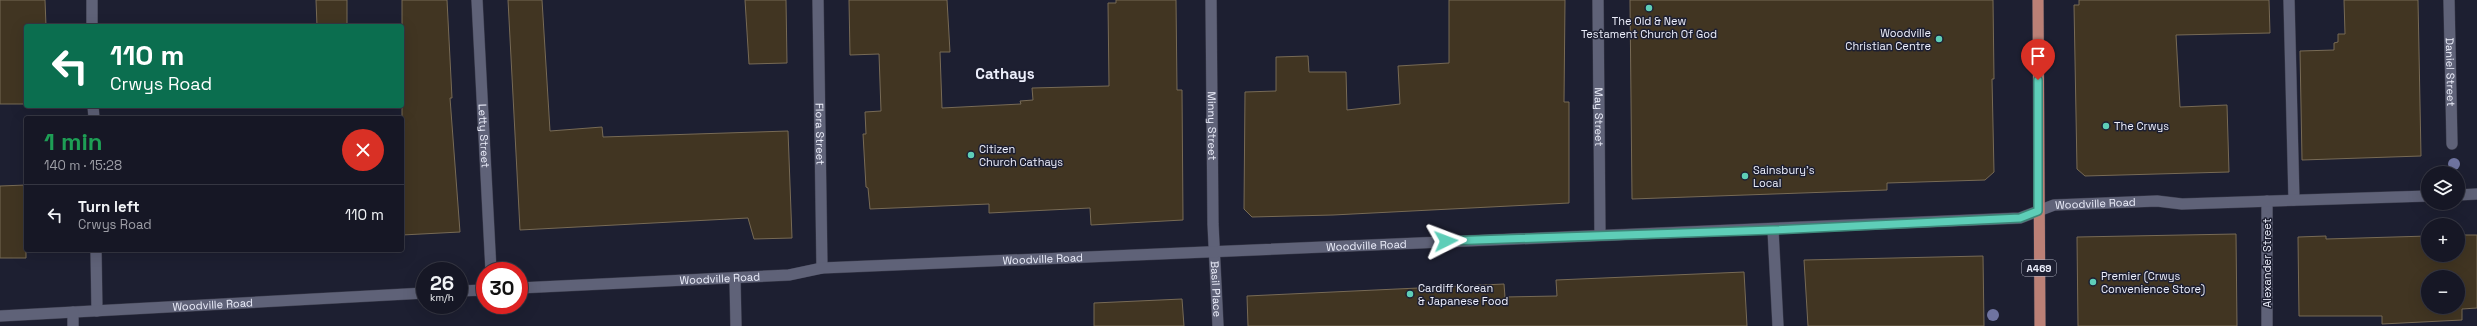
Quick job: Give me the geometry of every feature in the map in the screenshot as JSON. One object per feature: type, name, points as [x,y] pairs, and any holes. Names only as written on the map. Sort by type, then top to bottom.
[{"type":"main road","name":"A469","points":[[2038,0],[2038,211],[2040,326]]},
{"type":"street","points":[[92,0],[92,24]]},
{"type":"street","name":"Letty Street","points":[[477,0],[491,262]]},
{"type":"street","name":"Flora Street","points":[[818,0],[822,268]]},
{"type":"street","name":"Minny Street","points":[[1211,0],[1215,251]]},
{"type":"street","name":"May Street","points":[[1598,0],[1600,235]]},
{"type":"street","points":[[2289,0],[2294,200]]},
{"type":"street","name":"Daniel Street","points":[[2449,0],[2452,144]]},
{"type":"street","points":[[2465,195],[2477,194]]},
{"type":"street","name":"Woodville Road","points":[[528,288],[735,279],[789,275],[822,268],[1600,235],[1773,230],[2020,218],[2054,205],[2072,203],[2157,201],[2182,204],[2421,196]]},
{"type":"street","name":"Alexander Street","points":[[2267,201],[2267,326]]},
{"type":"street","points":[[1773,230],[1778,326]]},
{"type":"street","name":"Basil Place","points":[[1215,251],[1218,326]]},
{"type":"street","points":[[96,252],[97,311]]},
{"type":"street","points":[[735,279],[736,326]]},
{"type":"street","name":"Woodville Road","points":[[0,316],[416,293]]},
{"type":"street","points":[[73,312],[73,326]]},
{"type":"building","points":[[0,0],[45,0],[46,24],[24,24],[24,104],[0,104]]},
{"type":"building","points":[[316,0],[347,0],[347,24],[317,24]]},
{"type":"building","points":[[402,0],[447,0],[452,98],[450,98],[460,232],[404,235],[404,116],[402,116],[402,108],[404,108],[404,24],[402,24]]},
{"type":"building","points":[[508,0],[542,0],[550,131],[602,127],[603,137],[788,131],[792,238],[754,239],[748,218],[520,230]]},
{"type":"building","points":[[745,0],[786,0],[787,63],[749,64]]},
{"type":"building","points":[[849,0],[947,0],[950,52],[940,52],[942,108],[1021,104],[1020,101],[1033,100],[1032,88],[1109,86],[1108,3],[1116,3],[1116,0],[1176,0],[1177,90],[1182,90],[1183,220],[1091,225],[1090,208],[989,213],[989,204],[870,209],[868,188],[866,187],[863,134],[866,134],[865,112],[881,111],[879,54],[850,55]]},
{"type":"building","points":[[1449,0],[1565,0],[1564,102],[1569,102],[1569,203],[1333,215],[1252,217],[1244,209],[1245,92],[1276,91],[1276,57],[1308,56],[1309,72],[1346,72],[1347,110],[1400,104],[1398,66],[1449,63]]},
{"type":"building","points":[[1630,0],[1993,0],[1994,79],[1992,79],[1994,172],[1985,180],[1887,183],[1887,190],[1632,199]]},
{"type":"building","points":[[2079,0],[2269,0],[2270,33],[2176,35],[2180,107],[2227,105],[2229,172],[2085,176],[2077,169],[2074,5],[2079,5]]},
{"type":"building","points":[[2344,0],[2418,0],[2421,156],[2302,160],[2300,51],[2334,50],[2334,43],[2338,42],[2338,34],[2345,34]]},
{"type":"building","points":[[24,185],[24,252],[26,252],[26,258],[0,258],[0,186]]},
{"type":"building","points":[[2236,234],[2237,326],[2078,326],[2077,237]]},
{"type":"building","points":[[2465,235],[2477,235],[2477,308],[2465,309],[2465,270],[2421,270],[2421,314],[2462,314],[2462,320],[2382,324],[2382,316],[2299,316],[2298,237],[2326,236],[2326,239],[2421,236],[2421,262],[2465,262]]},
{"type":"building","points":[[1983,256],[1984,326],[1808,326],[1804,260]]},
{"type":"building","points":[[1744,272],[1747,326],[1248,326],[1247,296],[1504,284],[1505,297],[1557,296],[1556,280]]},
{"type":"building","points":[[1182,299],[1184,326],[1094,326],[1094,303]]},
{"type":"place","name":"The Old & New Testament Church Of God","points":[[1649,8]]},
{"type":"place","name":"Woodville Christian Centre","points":[[1939,39]]},
{"type":"place","name":"The Crwys","points":[[2106,126]]},
{"type":"place","name":"Citizen Church Cathays","points":[[971,155]]},
{"type":"place","name":"Sainsbury's Local","points":[[1745,176]]},
{"type":"place","name":"Premier (Crwys Convenience Store)","points":[[2093,282]]},
{"type":"place","name":"Cardiff Korean & Japanese Food","points":[[1410,294]]},
{"type":"district","name":"Cathays","points":[[1005,74]]},
{"type":"route","points":[[1446,241],[1773,230],[2020,218],[2038,211],[2038,80]]}]
